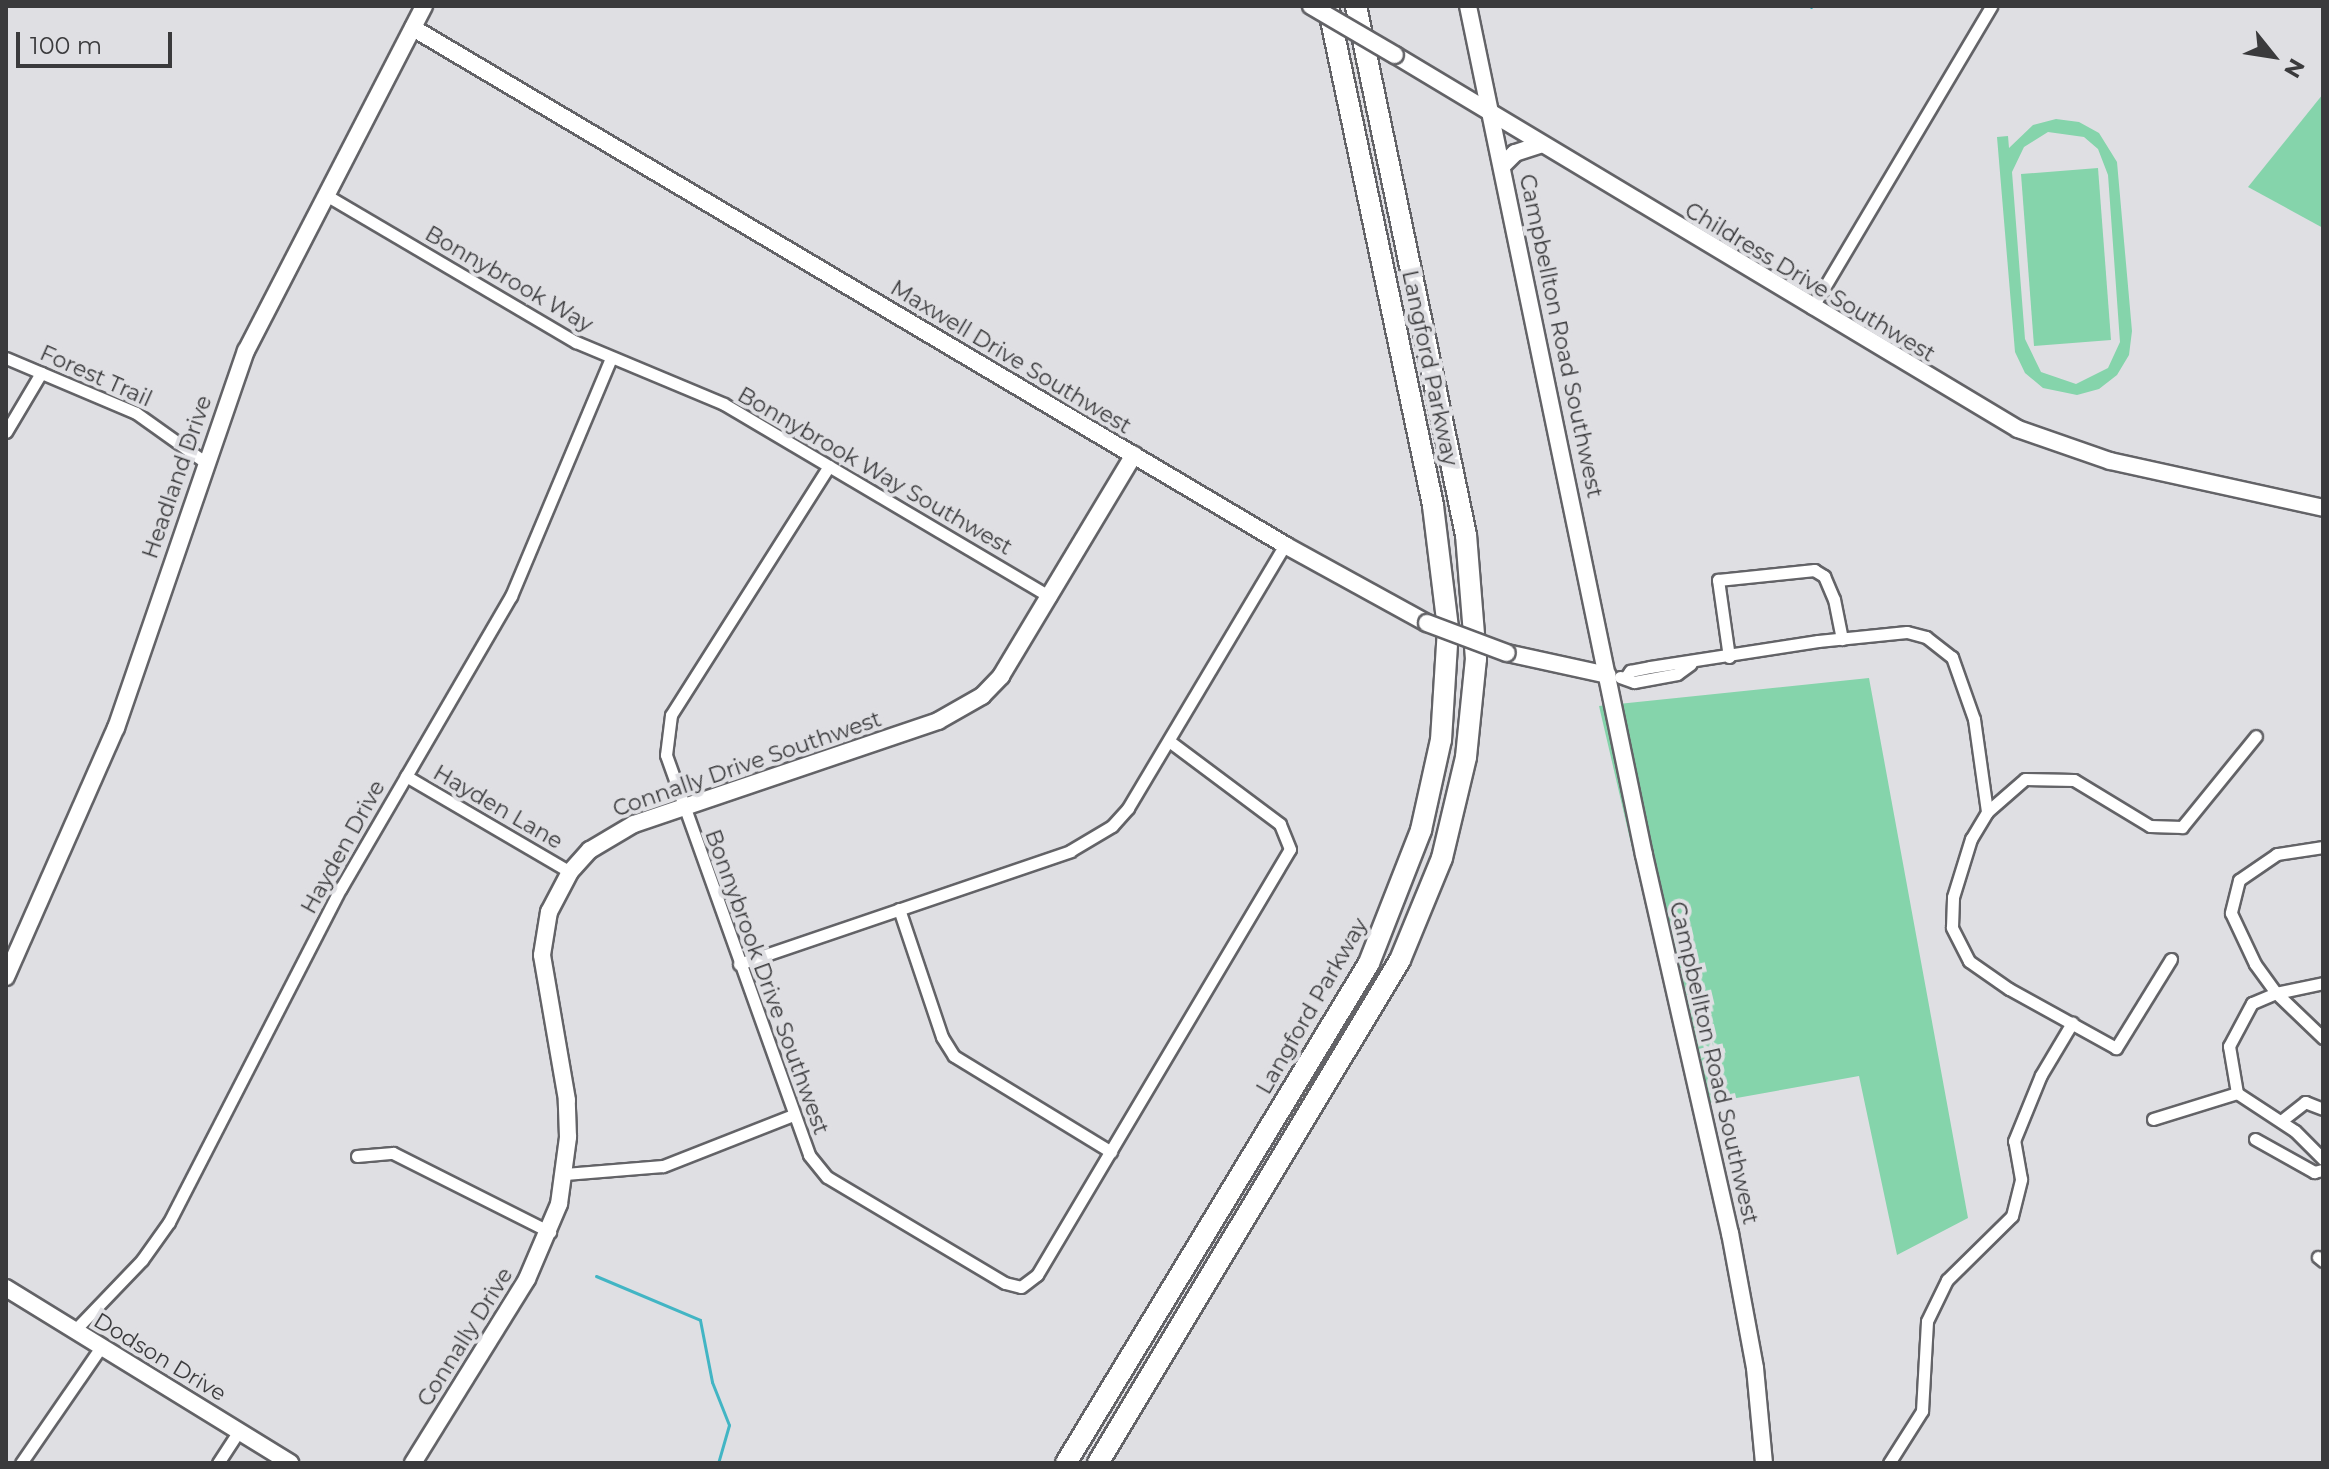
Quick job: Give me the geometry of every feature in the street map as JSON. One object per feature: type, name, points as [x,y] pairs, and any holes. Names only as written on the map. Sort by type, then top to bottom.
[{"type":"highway","name":"Langford Parkway","points":[[1066,1463],[1369,963],[1416,844],[1441,740],[1448,628],[1433,505],[1328,6]]},
{"type":"highway","name":"Langford Parkway","points":[[1098,1463],[1400,960],[1442,858],[1466,757],[1476,659],[1466,535],[1356,6]]},
{"type":"street","name":"Headland Drive","points":[[6,977],[116,728],[205,462],[246,351],[424,6]]},
{"type":"street","name":"Childress Drive Southwest","points":[[1311,6],[1977,409],[2062,447],[2323,508]]},
{"type":"street","name":"Campbellton Road Southwest","points":[[1468,6],[1608,675],[1732,1243],[1755,1368],[1764,1463]]},
{"type":"street","points":[[1812,308],[1991,6]]},
{"type":"street","name":"Maxwell Drive Southwest","points":[[413,28],[1285,545],[1427,623],[1507,653],[1608,675]]},
{"type":"street","points":[[1503,165],[1515,153],[1540,145]]},
{"type":"street","name":"Bonnybrook Way","points":[[326,195],[610,360],[677,386]]},
{"type":"street","name":"Forest Trail","points":[[6,358],[136,413],[205,462]]},
{"type":"street","name":"Hayden Drive","points":[[74,1331],[142,1260],[169,1222],[341,888],[511,596],[610,360]]},
{"type":"street","points":[[6,432],[41,373]]},
{"type":"street","name":"Bonnybrook Way Southwest","points":[[677,386],[724,404],[1050,597]]},
{"type":"street","name":"Connally Drive Southwest","points":[[550,1232],[565,1174],[567,1100],[542,955],[549,912],[570,872],[614,833],[961,710],[1001,676],[1134,455]]},
{"type":"street","name":"Bonnybrook Drive Southwest","points":[[829,466],[671,715],[666,755],[809,1155],[827,1177],[1005,1283],[1021,1287],[1037,1275],[1290,849],[1280,824],[1169,741]]},
{"type":"street","points":[[739,964],[1094,839],[1128,808],[1285,545]]},
{"type":"street","points":[[1729,657],[1718,580],[1814,570],[1824,576],[1834,599],[1842,639]]},
{"type":"street","points":[[1608,675],[1625,678],[1630,671],[1842,639],[1907,632],[1926,637],[1952,657],[1974,719],[1987,812]]},
{"type":"street","points":[[2171,959],[2118,1047],[2072,1023],[1969,961],[1952,927],[1953,897],[1971,839],[1987,812],[2025,779],[2053,777],[2074,780],[2150,826],[2171,831],[2182,827],[2256,736]]},
{"type":"street","name":"Hayden Lane","points":[[406,776],[570,872]]},
{"type":"street","points":[[2323,847],[2277,854],[2239,880],[2231,913],[2255,964],[2276,993],[2323,1038]]},
{"type":"street","points":[[899,909],[942,1037],[954,1056],[1111,1152]]},
{"type":"street","points":[[2323,983],[2276,993],[2252,1003],[2239,1021],[2229,1046],[2237,1093],[2281,1121],[2323,1159]]},
{"type":"street","points":[[1889,1463],[1922,1411],[1927,1321],[1947,1280],[2012,1216],[2021,1179],[2014,1141],[2041,1075],[2072,1023]]},
{"type":"street","points":[[2153,1119],[2237,1093]]},
{"type":"street","points":[[2281,1121],[2305,1102],[2323,1109]]},
{"type":"street","points":[[565,1174],[663,1166],[793,1115]]},
{"type":"street","points":[[2255,1139],[2314,1172],[2323,1170]]},
{"type":"street","points":[[357,1156],[393,1153],[550,1232]]},
{"type":"street","name":"Connally Drive","points":[[413,1463],[527,1279],[550,1232]]},
{"type":"street","name":"Dodson Drive","points":[[6,1288],[291,1463]]},
{"type":"street","points":[[21,1463],[101,1347]]},
{"type":"street","points":[[218,1463],[239,1431]]},
{"type":"green space","points":[[2323,94],[2323,228],[2248,187]]},
{"type":"green space","points":[[2056,119],[2079,122],[2099,133],[2117,162],[2132,331],[2129,355],[2117,375],[2099,389],[2077,395],[2043,388],[2025,373],[2015,352],[1997,137],[2008,136],[2009,148],[2033,125]],"holes":[[[2048,132],[2084,137],[2098,149],[2108,175],[2120,342],[2108,368],[2076,384],[2041,372],[2025,339],[2012,172],[2024,147]]]},
{"type":"green space","points":[[2098,168],[2111,340],[2034,346],[2021,174]]},
{"type":"green space","points":[[1869,678],[1968,1218],[1897,1255],[1859,1076],[1692,1106],[1599,706]]},
{"type":"waterway","points":[[2323,683],[2323,790]]},
{"type":"waterway","points":[[596,1276],[700,1320],[712,1382],[729,1425],[718,1463]]}]
